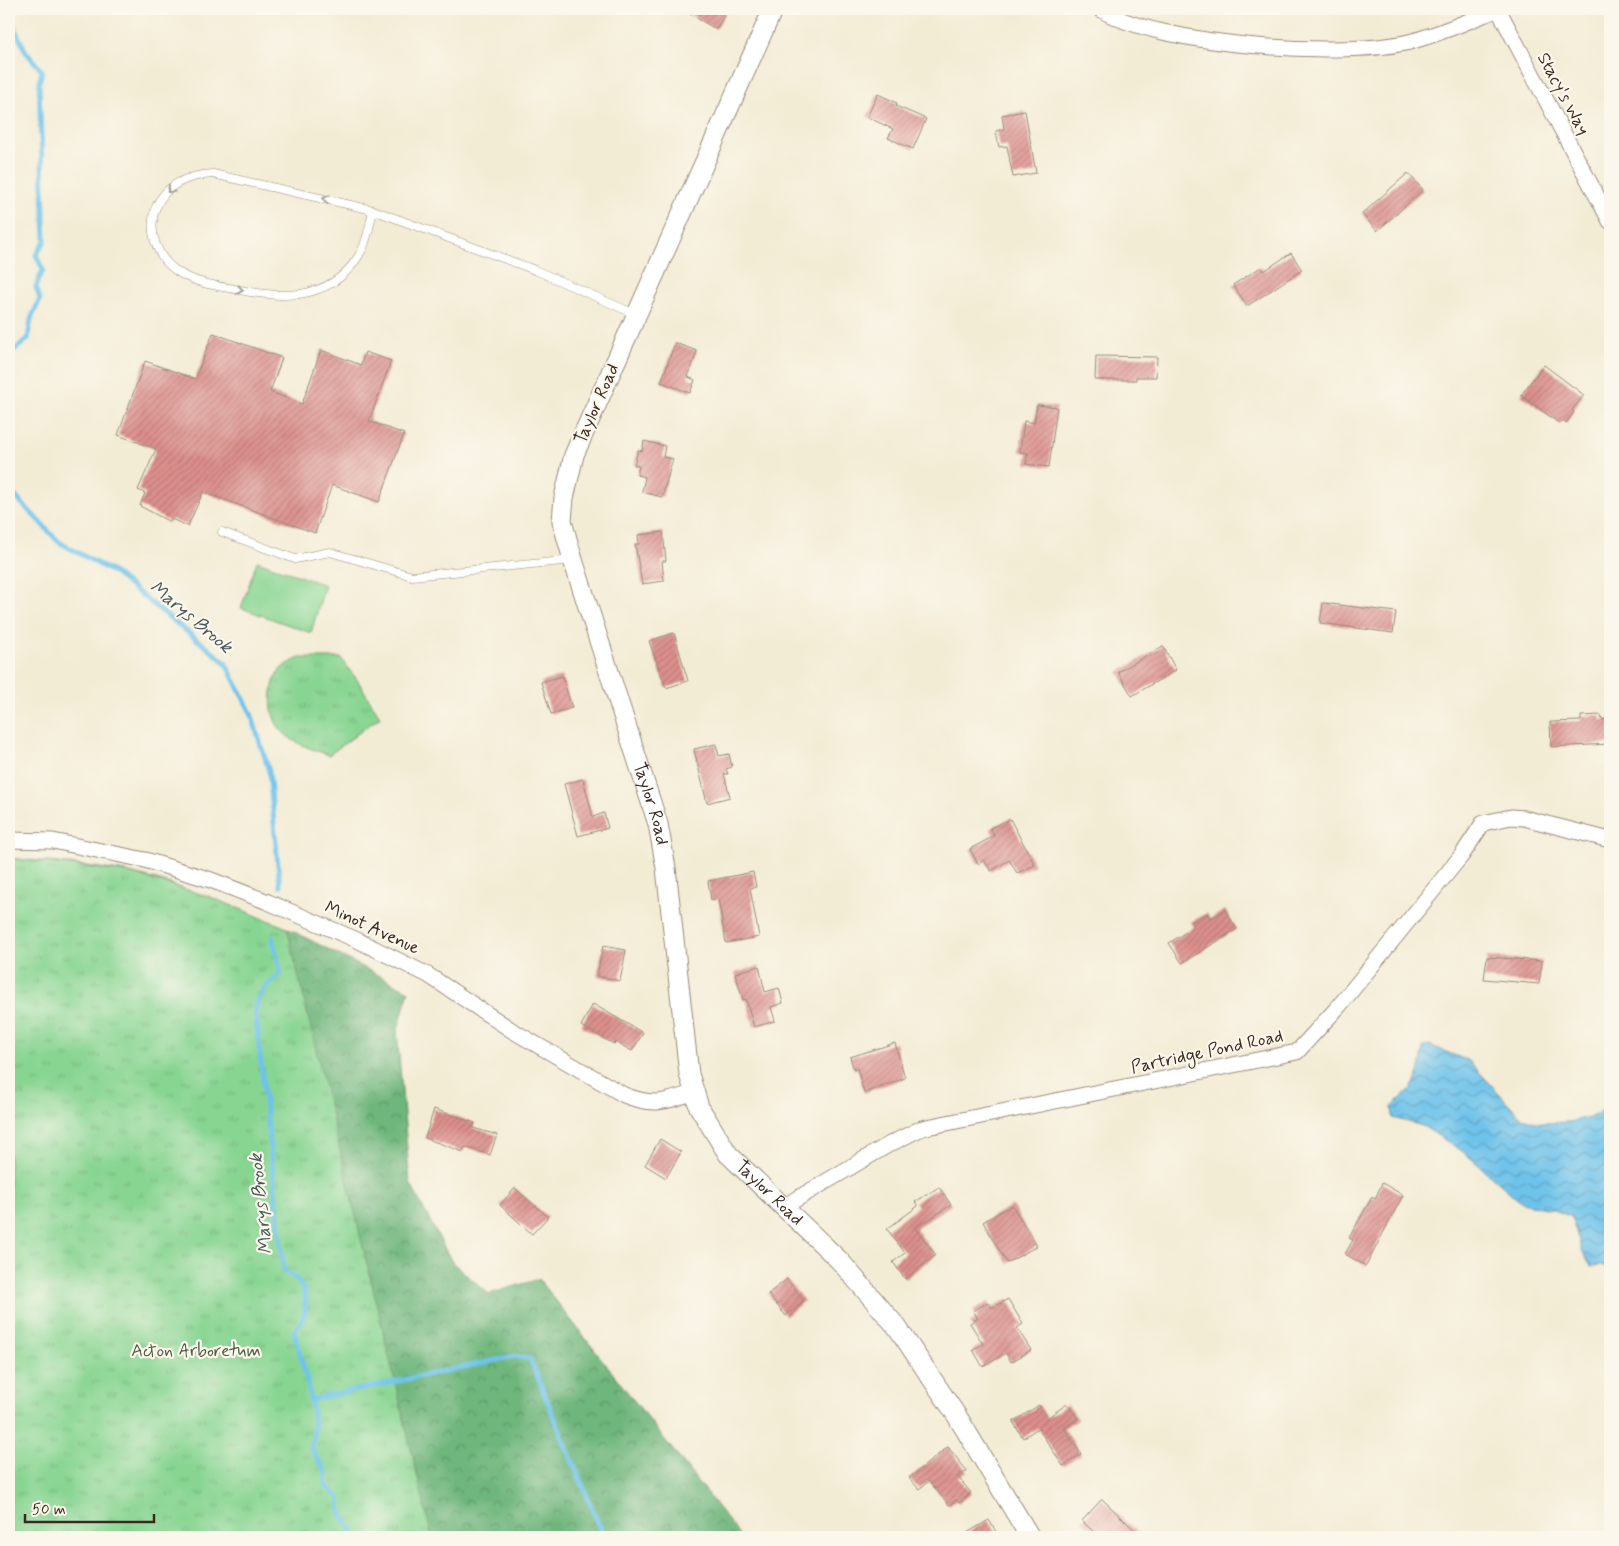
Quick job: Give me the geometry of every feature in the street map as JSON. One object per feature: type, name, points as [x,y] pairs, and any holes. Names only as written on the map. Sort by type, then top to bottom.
[{"type":"street","name":"Taylor Road","points":[[773,9],[635,314],[574,455],[568,477],[562,521],[658,824],[666,868],[689,1074],[700,1107],[728,1154],[839,1260],[897,1327],[957,1416],[1030,1537]]},
{"type":"street","points":[[1100,9],[1146,28],[1192,38],[1254,46],[1317,48],[1360,47],[1412,41],[1498,9]]},
{"type":"street","name":"Stacy's Way","points":[[1498,9],[1610,222]]},
{"type":"street","name":"Partridge Pond Road","points":[[783,1207],[888,1145],[922,1128],[1041,1102],[1168,1080],[1297,1052],[1339,1006],[1462,855],[1483,823],[1511,817],[1524,818],[1610,840]]},
{"type":"street","name":"Minot Avenue","points":[[9,840],[53,841],[145,860],[211,880],[358,940],[428,975],[513,1031],[624,1095],[643,1103],[662,1103],[695,1092]]},
{"type":"lane","points":[[373,210],[362,250],[347,270],[330,285],[309,294],[288,296],[247,292],[202,283],[177,272],[163,257],[153,241],[150,229],[155,211],[164,194],[194,176],[213,174],[373,210],[535,270],[635,314]]},
{"type":"lane","points":[[222,532],[295,559],[330,552],[412,576],[573,560]]},
{"type":"green space","points":[[257,561],[325,585],[311,633],[241,608]]},
{"type":"green space","points":[[298,658],[341,658],[360,684],[380,717],[329,755],[303,746],[291,739],[281,730],[274,717],[271,701],[276,677],[280,669]]},
{"type":"green space","name":"Acton Arboretum","points":[[9,858],[126,872],[168,883],[287,928],[409,991],[397,1032],[410,1183],[452,1262],[489,1294],[539,1279],[741,1537],[9,1537]]},
{"type":"green space","name":"Acton Arboretum","points":[[9,858],[126,872],[208,896],[287,928],[432,1537],[9,1537]]},
{"type":"water","points":[[1429,1045],[1469,1061],[1522,1118],[1539,1123],[1569,1122],[1597,1115],[1610,1103],[1610,1270],[1603,1265],[1591,1266],[1587,1261],[1570,1216],[1554,1210],[1522,1203],[1465,1153],[1423,1126],[1393,1118],[1392,1106],[1407,1093],[1416,1081],[1423,1047]]},
{"type":"building","points":[[681,9],[728,9],[716,29]]},
{"type":"building","points":[[878,94],[897,103],[896,106],[926,119],[913,149],[888,138],[893,129],[867,117]]},
{"type":"building","points":[[1025,111],[1036,173],[1013,177],[1007,146],[999,147],[996,131],[1004,129],[1002,115]]},
{"type":"building","points":[[1408,173],[1423,190],[1377,231],[1362,214]]},
{"type":"building","points":[[1291,253],[1302,270],[1247,306],[1233,285],[1261,267],[1264,271]]},
{"type":"building","points":[[213,333],[282,358],[270,392],[302,404],[321,350],[361,365],[365,352],[391,361],[369,421],[404,434],[379,502],[332,485],[315,533],[203,492],[188,526],[171,519],[170,522],[140,506],[145,493],[138,490],[156,449],[118,435],[145,361],[195,379]]},
{"type":"building","points":[[675,343],[697,351],[688,377],[695,380],[690,393],[661,382]]},
{"type":"building","points":[[1096,356],[1157,357],[1156,377],[1136,377],[1136,380],[1095,380]]},
{"type":"building","points":[[1544,365],[1584,395],[1572,410],[1574,412],[1566,423],[1563,420],[1560,424],[1521,395]]},
{"type":"building","points":[[1037,405],[1057,407],[1049,467],[1026,464],[1028,453],[1020,452],[1024,421],[1034,423]]},
{"type":"building","points":[[644,441],[665,446],[663,457],[673,459],[662,497],[642,492],[645,477],[637,475],[639,466],[634,465],[638,450],[642,451]]},
{"type":"building","points":[[663,532],[666,561],[662,561],[664,581],[642,584],[635,544],[639,544],[638,535]]},
{"type":"building","points":[[1323,603],[1396,612],[1393,633],[1320,623]]},
{"type":"building","points":[[674,633],[688,681],[666,688],[649,641]]},
{"type":"building","points":[[1163,646],[1176,670],[1132,696],[1118,672]]},
{"type":"building","points":[[562,676],[572,708],[551,714],[541,682]]},
{"type":"building","points":[[1601,715],[1602,720],[1610,719],[1610,744],[1551,747],[1550,722],[1581,721],[1581,716]]},
{"type":"building","points":[[716,744],[719,756],[729,754],[732,767],[726,769],[728,774],[724,774],[730,797],[707,803],[694,749]]},
{"type":"building","points":[[583,779],[593,817],[604,813],[608,828],[578,836],[564,784]]},
{"type":"building","points":[[1010,819],[1035,865],[1017,873],[1009,860],[991,871],[984,860],[978,864],[970,849],[994,836],[990,828]]},
{"type":"building","points":[[753,872],[756,887],[750,888],[759,937],[726,943],[718,899],[711,900],[708,881]]},
{"type":"building","points":[[1225,910],[1237,929],[1182,963],[1169,943],[1194,927],[1191,922],[1207,913],[1210,919]]},
{"type":"building","points":[[603,946],[626,950],[620,981],[597,976]]},
{"type":"building","points":[[1487,957],[1542,961],[1539,984],[1484,979]]},
{"type":"building","points":[[759,966],[765,992],[779,988],[783,1003],[771,1007],[775,1021],[754,1027],[746,999],[743,1000],[735,973]]},
{"type":"building","points":[[593,1004],[643,1033],[632,1051],[616,1042],[614,1044],[581,1026]]},
{"type":"building","points":[[895,1043],[905,1078],[864,1093],[857,1068],[854,1070],[850,1057]]},
{"type":"building","points":[[434,1109],[475,1123],[473,1128],[497,1135],[490,1155],[465,1147],[463,1152],[425,1138]]},
{"type":"building","points":[[660,1139],[681,1152],[666,1178],[645,1165]]},
{"type":"building","points":[[1382,1183],[1403,1195],[1366,1266],[1345,1254],[1353,1240],[1349,1238],[1372,1197],[1375,1199]]},
{"type":"building","points":[[939,1187],[951,1205],[915,1228],[936,1255],[905,1279],[893,1262],[905,1253],[887,1229],[918,1206],[915,1202]]},
{"type":"building","points":[[515,1188],[548,1217],[532,1234],[500,1205]]},
{"type":"building","points":[[1012,1205],[1037,1246],[1007,1263],[983,1222]]},
{"type":"building","points":[[787,1279],[804,1301],[786,1316],[768,1294]]},
{"type":"building","points":[[1008,1299],[1023,1324],[1017,1328],[1031,1350],[1011,1362],[1006,1353],[983,1367],[973,1350],[983,1344],[970,1323],[978,1318],[973,1311],[988,1302],[992,1308]]},
{"type":"building","points":[[1067,1404],[1078,1419],[1064,1428],[1081,1454],[1063,1466],[1038,1428],[1023,1438],[1013,1422],[1039,1405],[1047,1418]]},
{"type":"building","points":[[948,1447],[967,1471],[958,1477],[971,1493],[959,1503],[956,1500],[949,1505],[929,1481],[919,1489],[909,1478]]},
{"type":"building","points":[[1102,1499],[1142,1537],[1099,1537],[1082,1521]]},
{"type":"building","points":[[989,1520],[999,1537],[960,1537]]},
{"type":"waterway","name":"Marys Brook","points":[[9,16],[26,52],[42,71],[39,84],[45,241],[36,255],[43,270],[36,287],[40,299],[31,319],[28,339],[9,354]]},
{"type":"waterway","name":"Marys Brook","points":[[9,484],[14,495],[59,542],[114,573],[225,662],[251,713],[269,771],[280,886]]},
{"type":"waterway","name":"Marys Brook","points":[[272,937],[281,973],[264,989],[255,1009],[284,1271],[293,1276],[299,1283],[304,1290],[306,1298],[300,1324],[294,1332],[306,1374],[312,1407],[314,1423],[311,1448],[326,1472],[326,1486],[339,1498],[341,1513],[356,1537]]},
{"type":"waterway","points":[[310,1400],[515,1356],[530,1359],[604,1537]]}]
